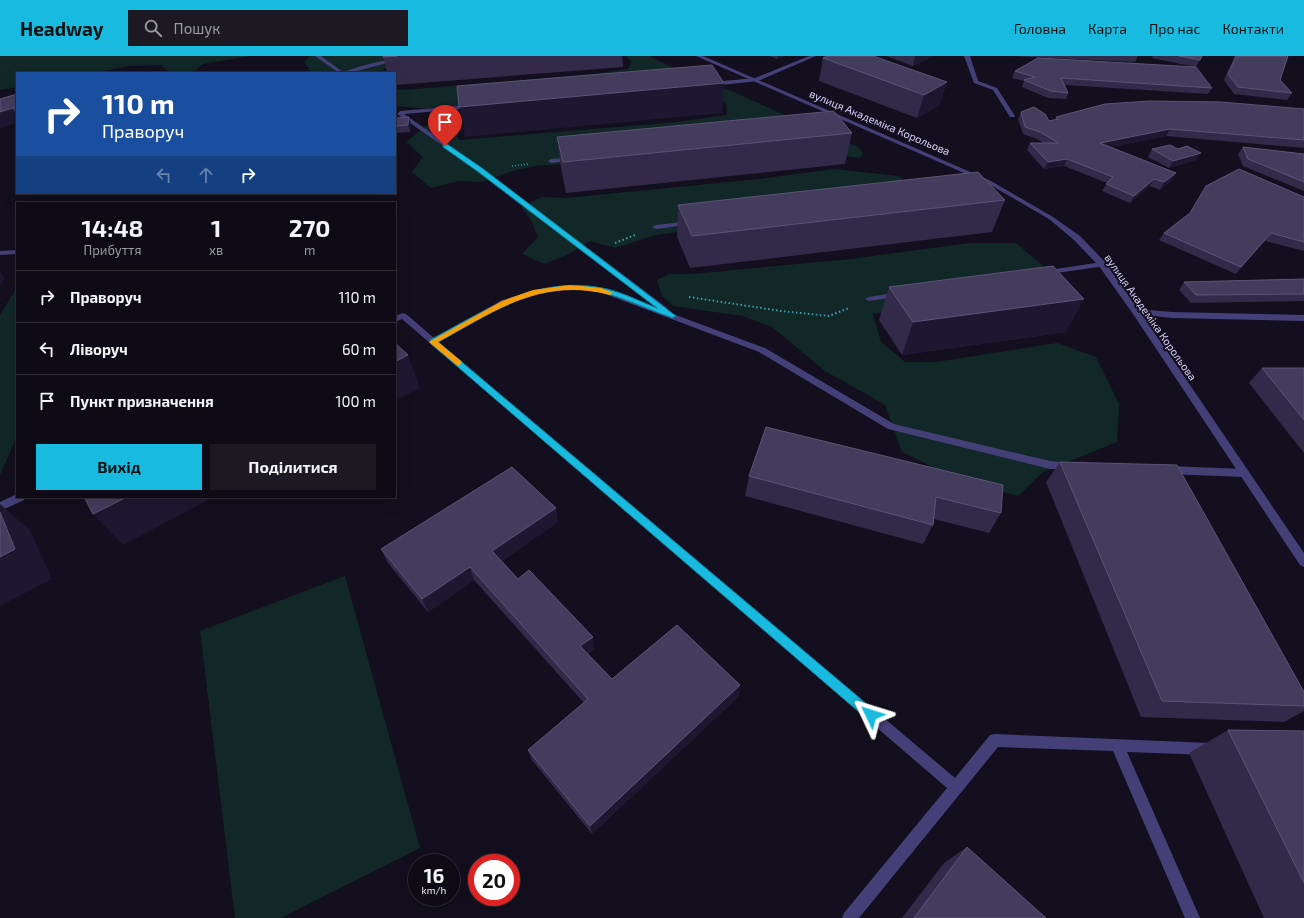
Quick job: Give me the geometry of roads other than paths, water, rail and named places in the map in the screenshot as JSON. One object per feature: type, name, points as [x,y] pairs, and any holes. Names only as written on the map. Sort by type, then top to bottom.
[{"type":"street","points":[[318,56],[342,72]]},
{"type":"street","name":"вулиця Академіка Корольова","points":[[699,56],[962,169],[998,186],[1051,218],[1077,238],[1102,264],[1136,312],[1304,562]]},
{"type":"street","points":[[705,85],[756,80],[813,56]]},
{"type":"street","points":[[967,56],[976,82],[995,89],[1012,116]]},
{"type":"street","points":[[347,72],[383,62],[406,60]]},
{"type":"street","points":[[397,112],[479,106]]},
{"type":"street","points":[[397,112],[480,170],[672,316]]},
{"type":"street","points":[[835,124],[846,119]]},
{"type":"street","points":[[551,161],[583,158]]},
{"type":"street","points":[[984,188],[998,186]]},
{"type":"street","points":[[656,227],[695,222]]},
{"type":"street","points":[[0,253],[16,252]]},
{"type":"street","points":[[1033,274],[1102,264]]},
{"type":"street","points":[[433,342],[505,302],[533,292],[570,287],[601,290],[762,350],[891,427],[1050,465],[1081,466]]},
{"type":"street","points":[[869,299],[908,293]]},
{"type":"street","points":[[1136,312],[1172,315],[1304,318]]},
{"type":"street","points":[[398,315],[433,342],[956,787]]},
{"type":"street","points":[[1156,469],[1244,473]]},
{"type":"street","points":[[0,507],[18,498]]},
{"type":"street","points":[[849,918],[995,740],[1218,749]]},
{"type":"street","points":[[1117,745],[1193,918]]}]
